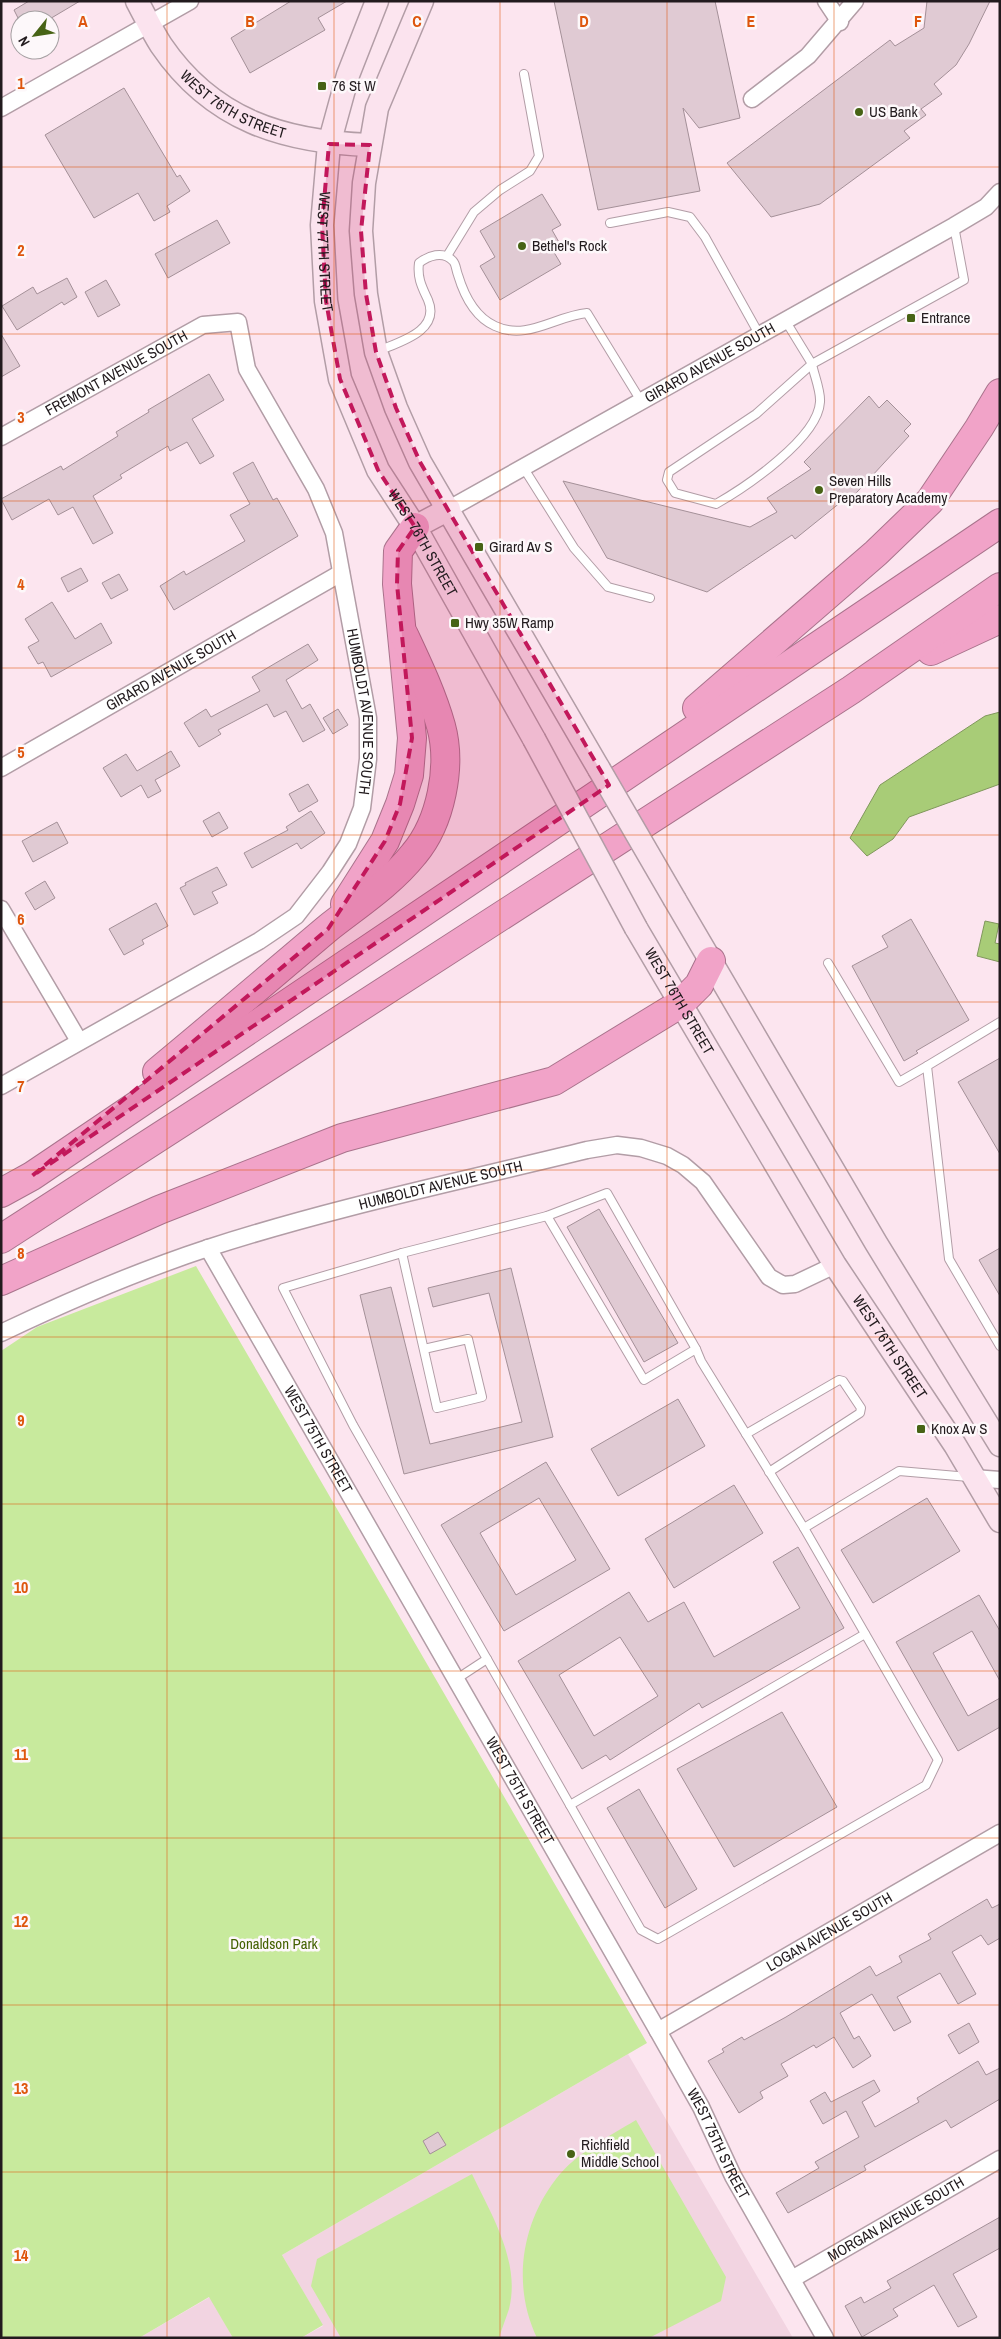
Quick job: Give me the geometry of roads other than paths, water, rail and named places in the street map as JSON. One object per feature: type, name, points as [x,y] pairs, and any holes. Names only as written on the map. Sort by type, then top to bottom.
[{"type":"highway","points":[[607,786],[876,553],[930,501],[979,428],[1000,392]]},
{"type":"highway","points":[[1,1193],[32,1176],[607,786],[1000,523]]},
{"type":"highway","points":[[328,929],[364,878],[385,841],[400,804],[408,775],[412,738],[404,635],[397,584],[398,551],[415,527]]},
{"type":"highway","points":[[1,1239],[851,690],[1000,587]]},
{"type":"highway","points":[[851,690],[1000,619]]},
{"type":"highway","points":[[32,1176],[390,879],[415,854],[432,827],[442,794],[445,767],[442,728],[431,694],[404,635]]},
{"type":"highway","points":[[1,1281],[159,1210],[342,1138],[554,1081],[680,1004],[699,985],[711,961]]},
{"type":"street","name":"WEST 76TH STREET","points":[[137,1],[161,44],[190,80],[239,116],[280,133],[329,144],[370,145]]},
{"type":"street","points":[[1,108],[190,1]]},
{"type":"street","name":"WEST 77TH STREET","points":[[376,1],[348,75],[329,144],[322,225],[326,301],[340,379],[378,470]]},
{"type":"street","points":[[422,1],[377,108],[364,183],[361,231],[366,294],[376,352],[396,408],[420,462],[675,900],[876,1243],[1000,1445]]},
{"type":"street","points":[[826,1],[840,22]]},
{"type":"street","points":[[752,99],[808,56],[840,22],[855,1]]},
{"type":"street","name":"GIRARD AVENUE SOUTH","points":[[415,527],[449,510],[954,226],[986,207],[1000,192]]},
{"type":"street","name":"FREMONT AVENUE SOUTH","points":[[1,437],[203,325],[238,322]]},
{"type":"street","name":"HUMBOLDT AVENUE SOUTH","points":[[1,1086],[279,929],[296,916],[310,900],[348,844],[362,808],[368,760],[368,718],[334,533],[323,504],[247,369],[238,322]]},
{"type":"street","name":"WEST 76TH STREET","points":[[378,470],[415,527],[534,739],[636,928],[680,1004],[836,1266],[956,1445],[973,1478],[1000,1521]]},
{"type":"street","name":"GIRARD AVENUE SOUTH","points":[[1,768],[341,572]]},
{"type":"street","points":[[1,909],[79,1041]]},
{"type":"street","name":"HUMBOLDT AVENUE SOUTH","points":[[1,1333],[34,1317],[208,1248],[348,1210],[587,1150],[617,1145],[642,1148],[667,1156],[690,1171],[702,1182],[769,1277],[783,1285],[795,1284],[836,1266]]},
{"type":"street","name":"WEST 75TH STREET","points":[[208,1248],[658,2031],[701,2108],[733,2176],[825,2338]]},
{"type":"street","points":[[973,1478],[1000,1480]]},
{"type":"street","name":"LOGAN AVENUE SOUTH","points":[[658,2031],[1000,1833]]},
{"type":"street","name":"MORGAN AVENUE SOUTH","points":[[792,2279],[1000,2159]]},
{"type":"lane","points":[[447,256],[474,212],[500,190],[530,171],[539,156],[524,74]]},
{"type":"lane","points":[[610,223],[668,212],[690,217],[705,237],[759,334]]},
{"type":"lane","points":[[784,320],[812,364],[820,402],[812,426],[780,459],[739,491],[716,504],[675,493],[670,488],[667,480],[669,472],[756,414],[812,364],[964,280],[954,226]]},
{"type":"lane","points":[[376,352],[420,333],[431,316],[431,307],[417,275],[419,263],[429,256],[447,256],[454,262],[471,306],[494,326],[516,332],[534,330],[573,314],[587,313],[641,401]]},
{"type":"lane","points":[[523,467],[574,548],[608,588],[650,598]]},
{"type":"lane","points":[[828,963],[899,1082],[1000,1022]]},
{"type":"lane","points":[[926,1066],[949,1259],[1000,1346]]},
{"type":"lane","points":[[607,1193],[701,1361],[804,1528],[938,1760],[926,1785],[658,1938],[642,1930],[353,1424],[282,1288],[402,1253],[547,1216],[607,1193]]},
{"type":"lane","points":[[547,1216],[644,1380],[696,1349]]},
{"type":"lane","points":[[402,1253],[437,1408],[482,1397],[468,1339],[424,1349]]},
{"type":"lane","points":[[746,1434],[839,1380],[843,1381],[861,1408],[860,1413],[769,1472]]},
{"type":"lane","points":[[804,1528],[899,1471],[973,1478]]},
{"type":"lane","points":[[570,1805],[865,1634]]},
{"type":"lane","points":[[455,1680],[487,1659]]},
{"type":"place","name":"76 St W","points":[[322,86]]},
{"type":"place","name":"US Bank","points":[[859,112]]},
{"type":"place","name":"Bethel's Rock","points":[[522,246]]},
{"type":"place","name":"Entrance","points":[[911,318]]},
{"type":"place","name":"Seven Hills Preparatory Academy","points":[[819,490]]},
{"type":"place","name":"Girard Av S","points":[[479,547]]},
{"type":"place","name":"Hwy 35W Ramp","points":[[455,623]]},
{"type":"place","name":"Knox Av S","points":[[921,1429]]},
{"type":"place","name":"Richfield Middle School","points":[[571,2154]]},
{"type":"park label","name":"Donaldson Park","points":[[274,1944]]}]
